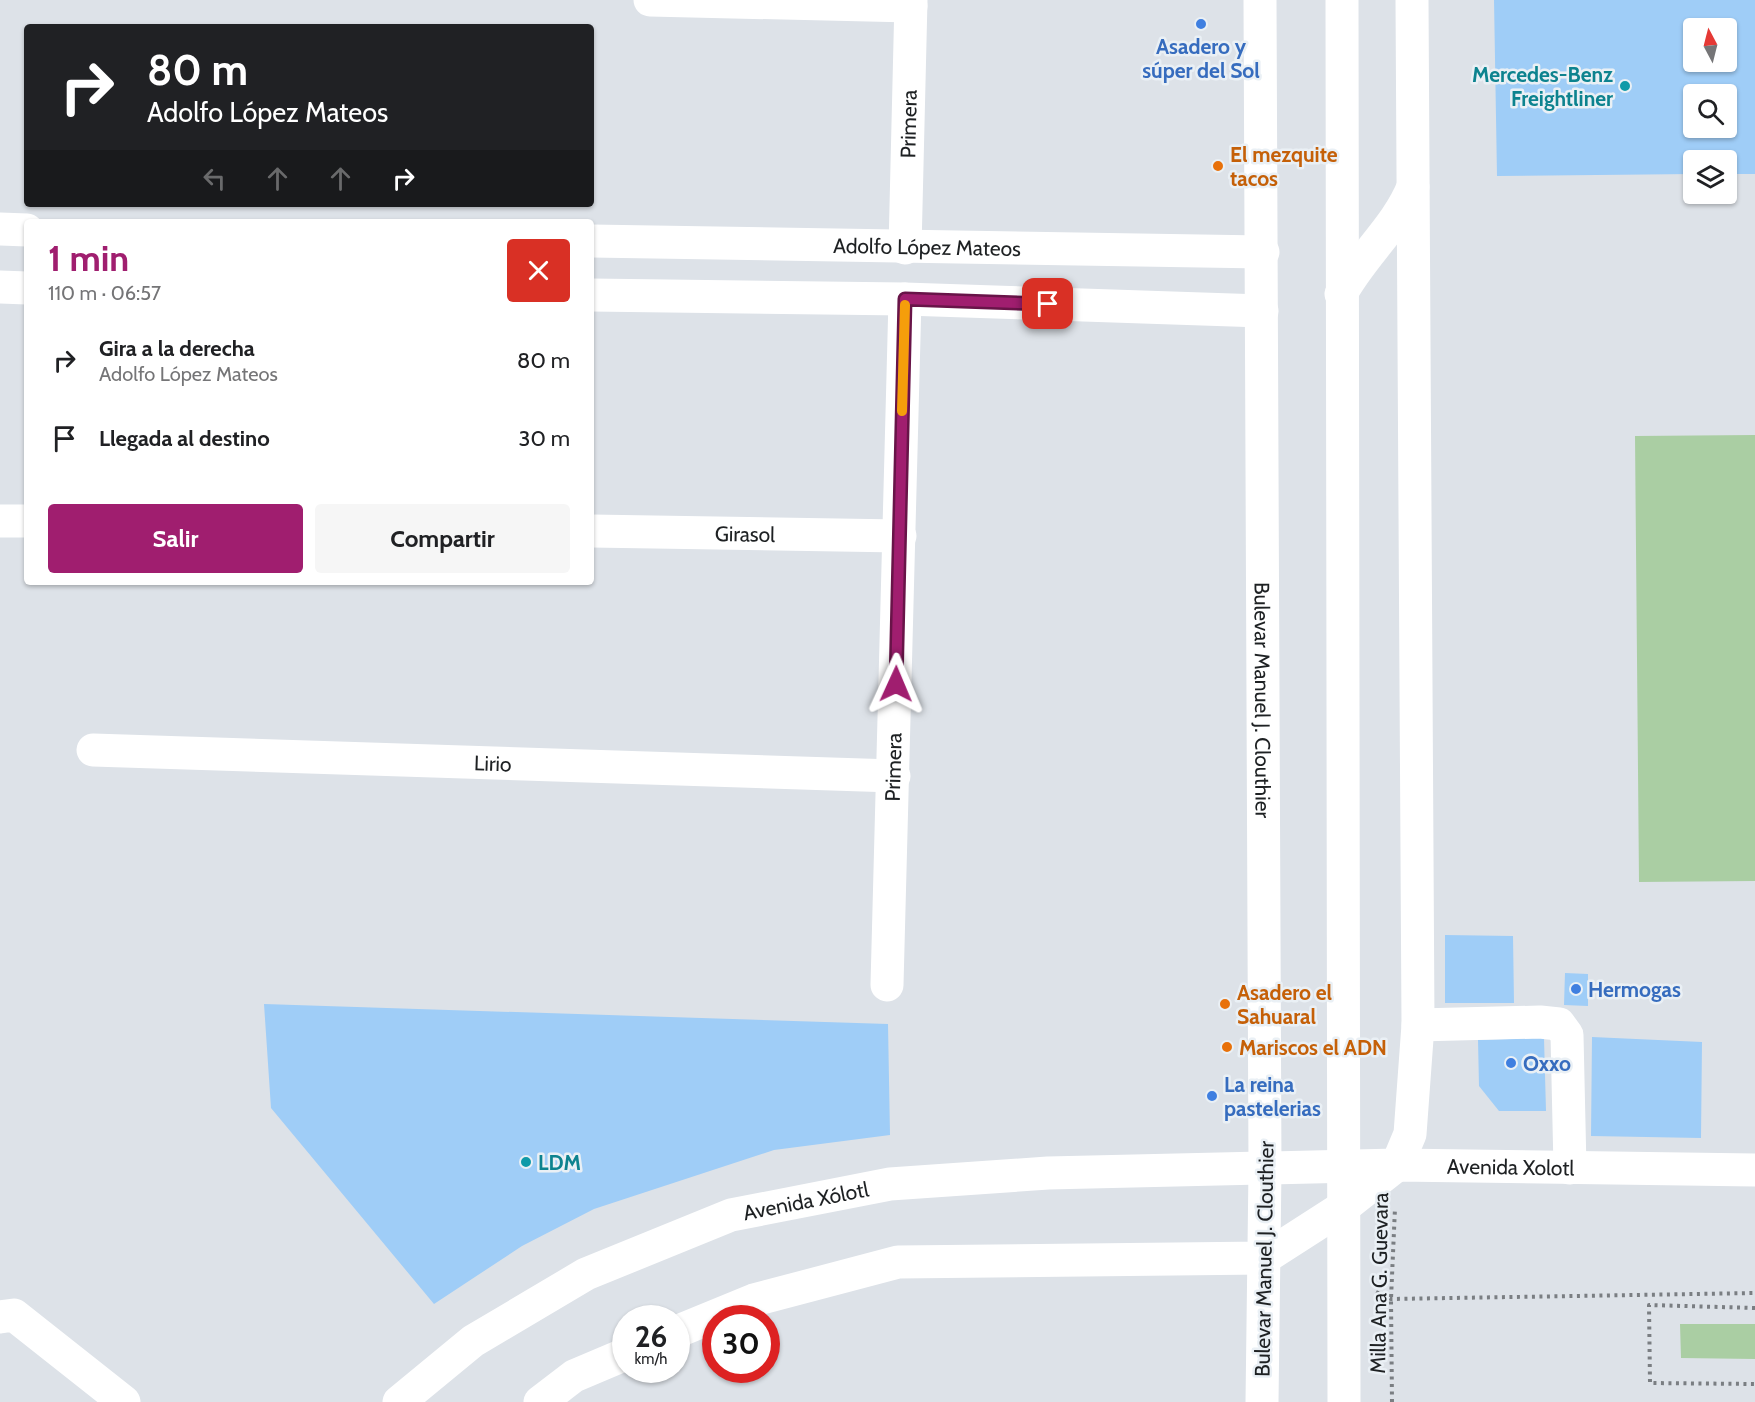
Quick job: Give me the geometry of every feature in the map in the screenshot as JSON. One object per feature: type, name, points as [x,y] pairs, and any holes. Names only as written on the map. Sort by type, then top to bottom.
[{"type":"street","points":[[650,0],[911,3]]},
{"type":"street","name":"Bulevar Manuel J. Clouthier","points":[[1260,0],[1263,252],[1265,1169],[1262,1402]]},
{"type":"street","points":[[1342,0],[1344,1402]]},
{"type":"street","points":[[690,1326],[754,1300],[898,1262],[1264,1257],[1345,1206],[1397,1166],[1410,1134],[1418,1025],[1412,0]]},
{"type":"street","name":"Primera","points":[[905,248],[911,3]]},
{"type":"street","points":[[1341,294],[1355,269],[1405,206],[1413,187]]},
{"type":"street","points":[[0,229],[24,230]]},
{"type":"street","name":"Adolfo López Mateos","points":[[594,242],[1263,252]]},
{"type":"street","points":[[0,287],[24,288]]},
{"type":"street","points":[[594,295],[905,299],[1262,311]]},
{"type":"street","name":"Primera","points":[[887,985],[905,299]]},
{"type":"street","points":[[0,521],[24,521]]},
{"type":"street","name":"Girasol","points":[[594,531],[900,536]]},
{"type":"street","name":"Lirio","points":[[93,750],[894,776]]},
{"type":"street","points":[[1418,1025],[1540,1022],[1559,1024],[1567,1035],[1570,1168]]},
{"type":"street","name":"Avenida Xolotl","points":[[1265,1169],[1397,1166],[1755,1170]]},
{"type":"street","name":"Avenida Xólotl","points":[[399,1402],[473,1341],[586,1274],[731,1215],[890,1184],[1048,1173],[1265,1169]]},
{"type":"street","points":[[0,1317],[14,1315],[124,1402]]},
{"type":"street","points":[[540,1402],[574,1376],[612,1360]]},
{"type":"path","name":"Milla Ana G. Guevara","points":[[1392,1402],[1391,1299],[1397,1166]]},
{"type":"path","points":[[1345,1278],[1391,1299],[1755,1293]]},
{"type":"path","points":[[1755,1308],[1649,1305],[1650,1383],[1755,1384]]},
{"type":"green space","points":[[1755,435],[1755,881],[1639,882],[1635,436]]},
{"type":"green space","points":[[1680,1324],[1755,1324],[1755,1359],[1681,1358]]},
{"type":"building","name":"Mercedes-Benz Freightliner","points":[[1494,0],[1755,0],[1755,174],[1737,174],[1737,150],[1683,150],[1683,174],[1497,176]]},
{"type":"building","points":[[1445,935],[1513,936],[1514,1003],[1445,1003]]},
{"type":"building","name":"Hermogas","points":[[1565,973],[1588,974],[1588,1006],[1564,1005]]},
{"type":"building","name":"LDM","points":[[264,1004],[888,1024],[890,1135],[774,1150],[594,1209],[522,1246],[434,1304],[271,1108]]},
{"type":"building","points":[[1592,1037],[1702,1042],[1701,1138],[1591,1136]]},
{"type":"building","name":"Oxxo","points":[[1544,1038],[1546,1111],[1499,1111],[1479,1086],[1478,1040]]},
{"type":"slow traffic","points":[[902,411],[905,305]]},
{"type":"place","name":"Asadero y súper del Sol","points":[[1201,24]]},
{"type":"place","name":"Mercedes-Benz Freightliner","points":[[1625,86]]},
{"type":"place","name":"El mezquite tacos","points":[[1218,166]]},
{"type":"place","name":"Hermogas","points":[[1576,989]]},
{"type":"place","name":"Asadero el Sahuaral","points":[[1225,1004]]},
{"type":"place","name":"Mariscos el ADN","points":[[1227,1047]]},
{"type":"place","name":"Oxxo","points":[[1511,1063]]},
{"type":"place","name":"La reina pastelerias","points":[[1212,1096]]},
{"type":"place","name":"LDM","points":[[526,1162]]},
{"type":"route","points":[[896,684],[905,299],[1048,304]]}]
